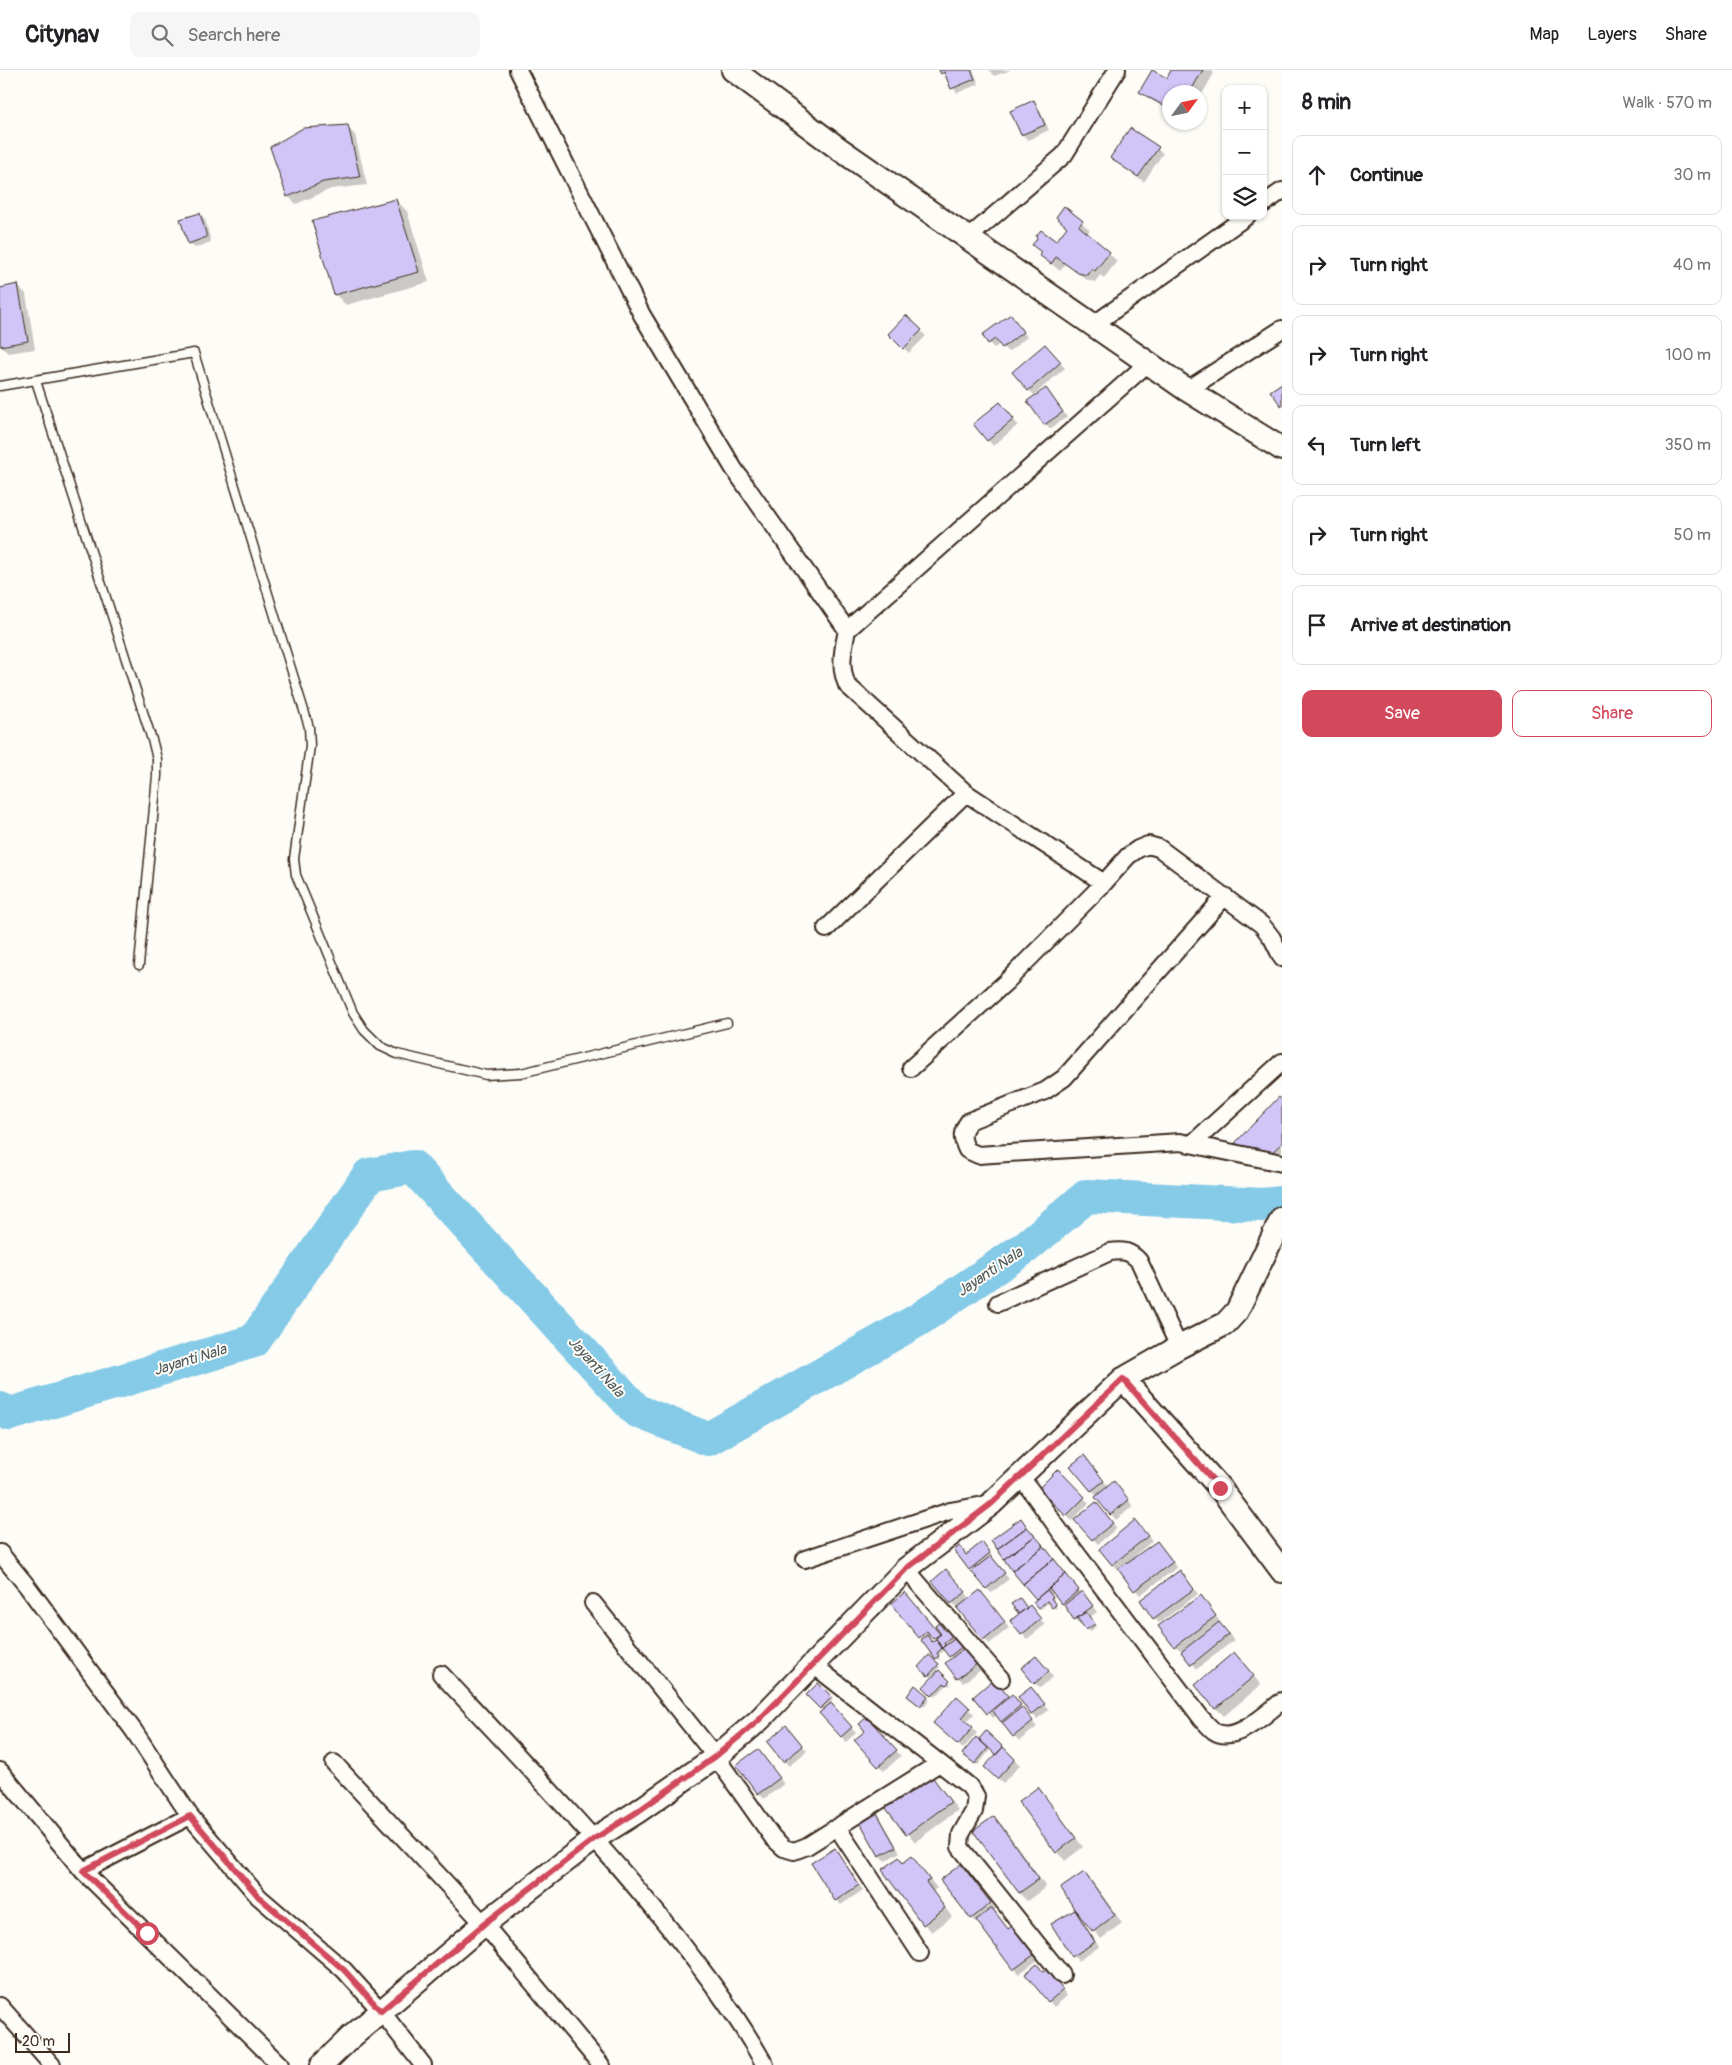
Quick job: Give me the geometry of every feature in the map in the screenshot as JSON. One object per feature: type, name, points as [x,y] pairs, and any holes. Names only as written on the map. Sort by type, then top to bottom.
[{"type":"main road","points":[[733,70],[838,148],[1186,390],[1282,449]]},
{"type":"main road","points":[[322,2065],[381,2011],[484,1924],[594,1839],[637,1812],[716,1756],[759,1720],[906,1569],[991,1504],[1123,1379],[1179,1347],[1225,1324],[1237,1311],[1282,1218]]},
{"type":"main road","points":[[1123,1379],[1220,1488],[1282,1571]]},
{"type":"street","points":[[518,70],[642,315],[734,469],[847,630]]},
{"type":"street","points":[[968,238],[1064,155],[1117,70]]},
{"type":"street","points":[[1267,201],[1282,191]]},
{"type":"street","points":[[1093,325],[1241,220]]},
{"type":"street","points":[[1186,390],[1282,329]]},
{"type":"street","points":[[1104,883],[966,793],[847,685],[841,672],[841,659],[847,630],[1148,363]]},
{"type":"street","points":[[826,929],[966,793]]},
{"type":"street","points":[[911,1068],[1006,982],[1104,883],[1128,856],[1148,845],[1159,848],[1225,896],[1262,926],[1272,938],[1282,958]]},
{"type":"street","points":[[1225,896],[1064,1078],[1045,1091],[969,1121],[963,1128],[962,1139],[967,1150],[978,1155],[1173,1142],[1193,1143],[1282,1162]]},
{"type":"street","points":[[1193,1143],[1282,1062]]},
{"type":"street","points":[[998,1303],[1110,1252],[1120,1250],[1131,1252],[1139,1261],[1179,1347]]},
{"type":"street","points":[[1021,1477],[1196,1712],[1215,1732],[1228,1733],[1244,1730],[1282,1701]]},
{"type":"street","points":[[805,1559],[950,1511],[991,1504]]},
{"type":"street","points":[[0,1553],[27,1586],[134,1731],[190,1816],[259,1897],[344,1970],[381,2011],[423,2065]]},
{"type":"street","points":[[906,1569],[1001,1679]]},
{"type":"street","points":[[593,1603],[716,1756],[773,1838],[784,1848],[794,1852],[807,1846],[938,1764]]},
{"type":"street","points":[[812,1664],[968,1786],[976,1796],[974,1811],[961,1834],[960,1847],[1062,1975]]},
{"type":"street","points":[[441,1674],[594,1839],[639,1891],[707,1975],[746,2032],[765,2065]]},
{"type":"street","points":[[334,1763],[484,1924],[601,2065]]},
{"type":"street","points":[[0,1771],[83,1871],[280,2065]]},
{"type":"street","points":[[83,1871],[190,1816]]},
{"type":"street","points":[[837,1827],[920,1953]]},
{"type":"street","points":[[0,2006],[52,2065]]},
{"type":"lane","points":[[0,386],[194,353],[309,727],[310,746],[294,859],[296,875],[353,1013],[364,1030],[380,1046],[397,1054],[486,1075],[502,1075],[521,1073],[727,1023]]},
{"type":"lane","points":[[36,381],[157,759],[139,965]]},
{"type":"building","points":[[939,70],[971,70],[975,79],[951,89],[944,72],[941,74]]},
{"type":"building","points":[[1152,70],[1167,78],[1171,70],[1203,70],[1194,85],[1162,85],[1162,105],[1139,92]]},
{"type":"building","points":[[1034,100],[1045,125],[1021,135],[1010,111]]},
{"type":"building","points":[[348,125],[360,177],[323,182],[287,197],[270,147],[303,128]]},
{"type":"building","points":[[1130,128],[1159,147],[1138,177],[1110,158]]},
{"type":"building","points":[[396,199],[419,272],[334,295],[312,221]]},
{"type":"building","points":[[1064,206],[1083,221],[1079,226],[1110,252],[1095,271],[1092,268],[1087,275],[1078,273],[1056,257],[1051,264],[1039,255],[1041,252],[1032,245],[1041,230],[1056,241],[1067,227],[1056,217]]},
{"type":"building","points":[[200,213],[207,237],[188,244],[180,219]]},
{"type":"building","points":[[18,284],[28,341],[0,346],[0,288]]},
{"type":"building","points":[[1011,314],[1023,332],[1002,348],[995,339],[988,344],[982,335]]},
{"type":"building","points":[[906,315],[922,330],[903,349],[888,334]]},
{"type":"building","points":[[1045,344],[1061,362],[1028,391],[1012,372]]},
{"type":"building","points":[[1282,383],[1282,407],[1270,391]]},
{"type":"building","points":[[1046,388],[1063,412],[1044,425],[1027,401]]},
{"type":"building","points":[[1000,402],[1014,419],[987,441],[973,424]]},
{"type":"building","points":[[1279,1097],[1282,1100],[1282,1143],[1266,1158],[1235,1143]]},
{"type":"building","points":[[1084,1455],[1104,1481],[1091,1491],[1070,1466]]},
{"type":"building","points":[[1058,1469],[1085,1497],[1066,1516],[1038,1489]]},
{"type":"building","points":[[1114,1481],[1129,1500],[1110,1515],[1095,1497]]},
{"type":"building","points":[[1096,1502],[1113,1523],[1092,1540],[1074,1520]]},
{"type":"building","points":[[1021,1518],[1027,1527],[997,1549],[991,1540]]},
{"type":"building","points":[[1135,1520],[1148,1536],[1112,1565],[1099,1549]]},
{"type":"building","points":[[1027,1527],[1035,1536],[1004,1559],[997,1549]]},
{"type":"building","points":[[1035,1536],[1044,1546],[1012,1571],[1004,1559]]},
{"type":"building","points":[[1157,1541],[1173,1562],[1134,1591],[1118,1569]]},
{"type":"building","points":[[982,1542],[990,1553],[969,1570],[954,1550],[960,1546],[966,1555]]},
{"type":"building","points":[[1044,1546],[1054,1559],[1023,1584],[1012,1571]]},
{"type":"building","points":[[991,1556],[1005,1573],[986,1589],[971,1571]]},
{"type":"building","points":[[1054,1559],[1066,1574],[1036,1599],[1023,1584]]},
{"type":"building","points":[[946,1569],[966,1592],[951,1604],[932,1581]]},
{"type":"building","points":[[1180,1570],[1194,1589],[1153,1619],[1140,1600]]},
{"type":"building","points":[[1066,1574],[1079,1590],[1062,1604],[1049,1588]]},
{"type":"building","points":[[980,1590],[1005,1622],[983,1640],[957,1608]]},
{"type":"building","points":[[1047,1590],[1053,1597],[1051,1598],[1056,1605],[1052,1608],[1047,1601],[1038,1608],[1033,1602]]},
{"type":"building","points":[[1082,1591],[1093,1606],[1074,1620],[1064,1605]]},
{"type":"building","points":[[905,1592],[940,1634],[933,1639],[927,1631],[919,1638],[891,1604]]},
{"type":"building","points":[[1201,1595],[1216,1616],[1174,1647],[1158,1626]]},
{"type":"building","points":[[1020,1598],[1027,1608],[1019,1614],[1011,1604]]},
{"type":"building","points":[[1030,1605],[1041,1619],[1021,1635],[1010,1621]]},
{"type":"building","points":[[1086,1612],[1095,1624],[1086,1630],[1077,1618]]},
{"type":"building","points":[[1219,1622],[1229,1634],[1191,1665],[1181,1652]]},
{"type":"building","points":[[939,1623],[945,1631],[949,1628],[954,1636],[944,1643],[945,1645],[942,1648],[936,1638],[941,1634],[935,1626]]},
{"type":"building","points":[[927,1635],[932,1642],[936,1640],[942,1648],[937,1653],[939,1656],[935,1659],[921,1640]]},
{"type":"building","points":[[957,1637],[963,1646],[949,1657],[942,1648]]},
{"type":"building","points":[[966,1647],[978,1663],[957,1679],[945,1663]]},
{"type":"building","points":[[1234,1652],[1254,1676],[1215,1709],[1195,1685]]},
{"type":"building","points":[[929,1655],[939,1664],[928,1676],[918,1667]]},
{"type":"building","points":[[1036,1656],[1049,1671],[1034,1684],[1021,1668]]},
{"type":"building","points":[[939,1670],[950,1681],[946,1685],[944,1683],[932,1696],[923,1687]]},
{"type":"building","points":[[994,1679],[1008,1696],[987,1714],[973,1697]]},
{"type":"building","points":[[818,1683],[832,1697],[820,1709],[806,1695]]},
{"type":"building","points":[[915,1685],[928,1696],[920,1706],[907,1696]]},
{"type":"building","points":[[1031,1687],[1045,1704],[1031,1715],[1018,1697]]},
{"type":"building","points":[[1012,1694],[1021,1705],[1001,1722],[993,1711]]},
{"type":"building","points":[[957,1696],[970,1708],[962,1718],[973,1727],[958,1745],[933,1723]]},
{"type":"building","points":[[831,1703],[852,1727],[841,1737],[819,1713]]},
{"type":"building","points":[[1022,1707],[1033,1721],[1013,1737],[1002,1723]]},
{"type":"building","points":[[867,1717],[897,1750],[878,1767],[854,1740],[865,1731],[859,1724]]},
{"type":"building","points":[[786,1725],[803,1746],[783,1762],[767,1742]]},
{"type":"building","points":[[986,1731],[1003,1747],[996,1755],[979,1739]]},
{"type":"building","points":[[976,1737],[988,1748],[975,1764],[962,1754]]},
{"type":"building","points":[[1003,1747],[1015,1759],[997,1779],[984,1767]]},
{"type":"building","points":[[758,1749],[780,1778],[758,1794],[736,1765]]},
{"type":"building","points":[[930,1774],[951,1802],[906,1835],[885,1807]]},
{"type":"building","points":[[1038,1787],[1076,1838],[1056,1853],[1018,1802]]},
{"type":"building","points":[[874,1808],[896,1847],[879,1856],[857,1817]]},
{"type":"building","points":[[994,1816],[1039,1879],[1019,1893],[973,1831]]},
{"type":"building","points":[[835,1848],[859,1885],[835,1901],[811,1863]]},
{"type":"building","points":[[912,1856],[930,1880],[926,1882],[945,1908],[923,1925],[882,1870],[899,1857],[903,1863]]},
{"type":"building","points":[[961,1864],[991,1903],[971,1919],[940,1880]]},
{"type":"building","points":[[1084,1872],[1115,1915],[1093,1932],[1075,1910],[1061,1888]]},
{"type":"building","points":[[992,1908],[1008,1929],[1013,1925],[1035,1954],[1013,1970],[976,1920]]},
{"type":"building","points":[[1075,1910],[1095,1942],[1072,1957],[1051,1924]]},
{"type":"building","points":[[1037,1964],[1043,1972],[1047,1969],[1063,1990],[1048,2002],[1025,1974]]},
{"type":"waterway","name":"Jayanti Nala","points":[[0,1409],[10,1414],[254,1341],[369,1175],[413,1167],[637,1411],[708,1439],[918,1320],[1026,1247],[1087,1196],[1263,1205],[1282,1203]]},
{"type":"route","points":[[147,1933],[83,1871],[190,1816],[259,1897],[344,1970],[381,2011],[484,1924],[594,1839],[637,1812],[716,1756],[759,1720],[906,1569],[991,1504],[1123,1379],[1220,1488]]}]
